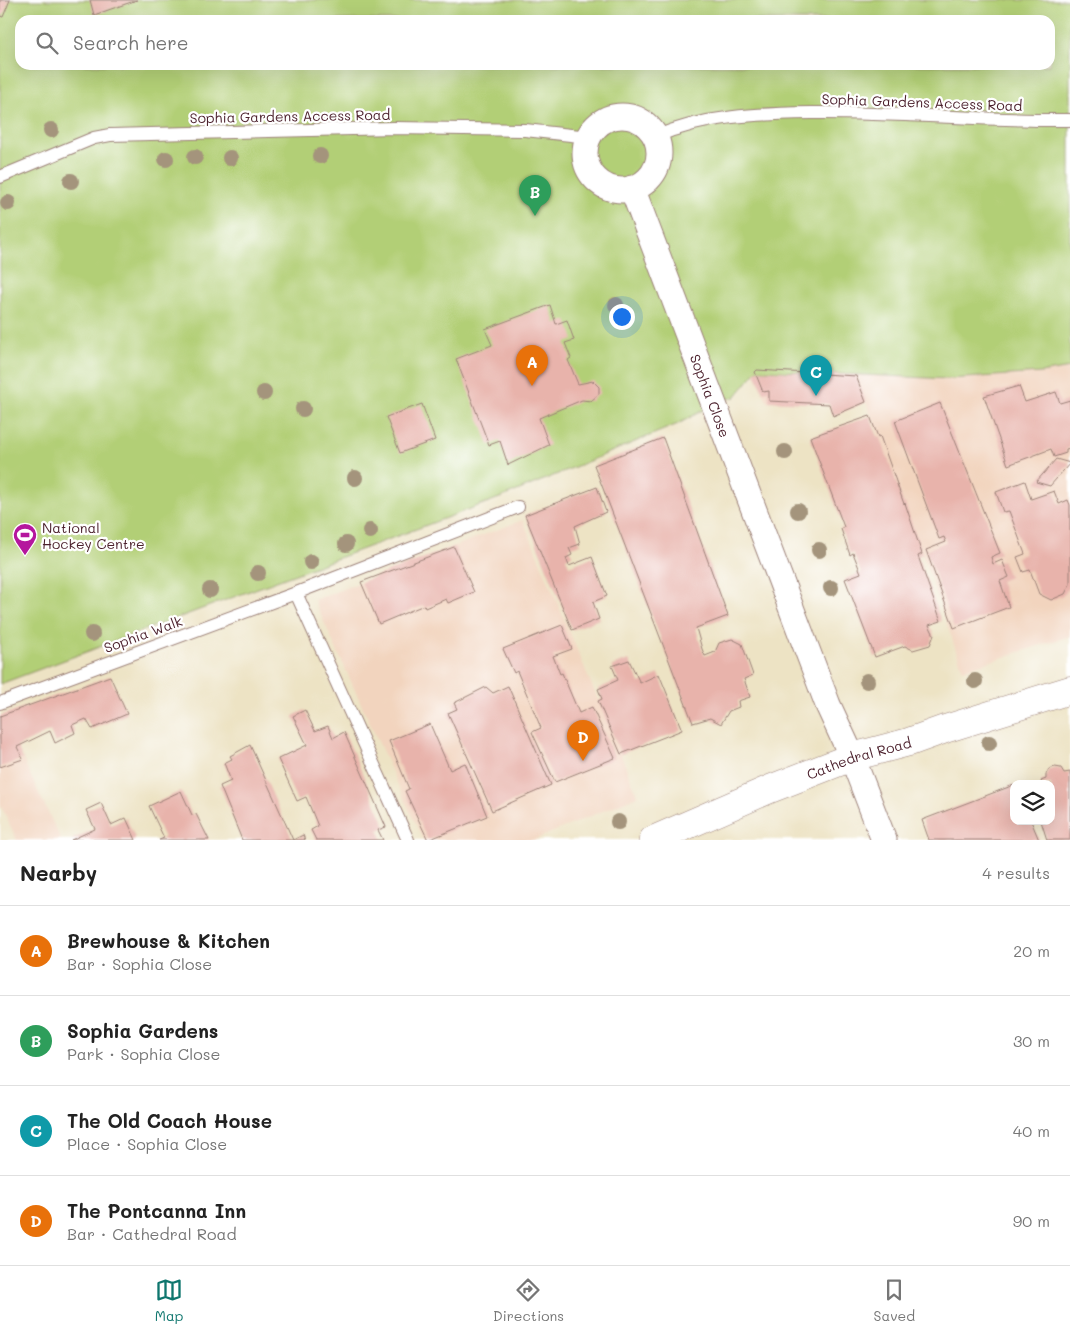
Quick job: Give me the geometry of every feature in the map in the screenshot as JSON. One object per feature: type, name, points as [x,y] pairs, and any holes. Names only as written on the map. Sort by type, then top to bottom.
[{"type":"main road","name":"Cathedral Road","points":[[653,840],[770,789],[852,757],[909,742],[1070,690]]},
{"type":"street","points":[[620,116],[631,117],[641,121],[655,137],[658,148],[655,168],[643,183],[632,188],[622,190],[610,188],[600,182],[591,173],[586,164],[586,146],[589,137],[594,129],[610,118],[620,116]]},
{"type":"street","name":"Sophia Close","points":[[632,188],[823,692],[852,757],[884,840]]},
{"type":"lane","name":"Sophia Gardens Access Road","points":[[655,137],[702,121],[764,114],[865,112],[1014,120],[1070,120]]},
{"type":"lane","name":"Sophia Gardens Access Road","points":[[0,177],[94,138],[110,134],[275,132],[343,128],[431,128],[525,130],[589,137]]},
{"type":"lane","name":"Sophia Walk","points":[[0,703],[296,593],[518,507]]},
{"type":"lane","points":[[296,593],[408,840]]},
{"type":"shaded area","points":[[1070,368],[1070,636],[963,670],[901,494],[866,402],[833,416],[829,404],[767,401],[755,372],[757,370],[949,379],[1041,373]]},
{"type":"shaded area","points":[[523,520],[638,796],[534,840],[423,840],[314,600]]},
{"type":"shaded area","points":[[2,715],[61,840],[17,840],[0,804],[0,716]]},
{"type":"green space","points":[[0,0],[1070,0],[1070,368],[1041,373],[949,379],[757,370],[735,397],[720,401],[678,424],[505,496],[0,684]]},
{"type":"building","points":[[0,0],[10,0],[3,17],[0,16]]},
{"type":"building","points":[[90,0],[137,0],[94,15]]},
{"type":"building","points":[[550,305],[556,324],[567,320],[574,340],[565,343],[571,358],[568,360],[578,384],[593,381],[599,387],[599,394],[591,401],[582,400],[539,418],[549,445],[508,465],[500,441],[489,445],[456,359],[492,345],[485,329]]},
{"type":"building","points":[[757,370],[856,376],[866,402],[833,416],[829,404],[769,401],[769,391],[763,392],[755,372]]},
{"type":"building","points":[[1019,386],[1025,402],[1056,392],[1060,403],[1070,400],[1070,448],[1066,449],[1066,453],[1054,457],[1051,449],[1008,465],[984,396]]},
{"type":"building","points":[[940,403],[1000,553],[991,557],[993,564],[1002,560],[1009,577],[1000,581],[1009,607],[954,628],[926,550],[946,542],[944,537],[939,539],[895,421]]},
{"type":"building","points":[[422,404],[435,440],[400,453],[386,417]]},
{"type":"building","points":[[870,416],[878,437],[880,436],[905,503],[922,554],[918,556],[941,621],[929,625],[934,635],[930,645],[913,650],[905,646],[875,657],[845,579],[861,573],[853,553],[850,555],[841,529],[844,527],[810,437]]},
{"type":"building","points":[[663,438],[728,616],[696,628],[702,649],[705,656],[715,652],[719,643],[732,639],[742,644],[753,675],[744,679],[750,697],[738,701],[739,707],[729,711],[721,724],[710,718],[693,723],[594,465]]},
{"type":"building","points":[[1056,459],[1070,463],[1050,486],[1036,482]]},
{"type":"building","points":[[1025,481],[1031,499],[1054,491],[1059,504],[1068,500],[1070,505],[1070,584],[1065,594],[1051,600],[1039,594],[1030,570],[1023,572],[1017,557],[1025,554],[1009,511],[1003,512],[996,492]]},
{"type":"building","points":[[597,487],[606,512],[575,526],[580,544],[569,548],[572,555],[566,558],[569,566],[592,557],[607,596],[593,602],[599,619],[572,630],[525,515]]},
{"type":"building","points":[[454,547],[474,592],[448,603],[446,599],[425,608],[424,605],[379,624],[361,582]]},
{"type":"building","points":[[562,625],[572,649],[553,656],[560,674],[562,673],[579,713],[592,707],[615,758],[555,782],[532,732],[541,728],[517,671],[514,673],[503,649]]},
{"type":"building","points":[[629,660],[640,683],[659,674],[682,730],[621,754],[598,701],[602,699],[598,689],[618,680],[612,666]]},
{"type":"building","points":[[110,676],[127,714],[92,729],[86,719],[72,725],[75,733],[55,743],[50,731],[17,747],[23,759],[0,767],[0,716]]},
{"type":"building","points":[[508,686],[551,785],[492,811],[448,713],[457,709],[454,703],[486,687],[493,693]]},
{"type":"building","points":[[305,710],[315,731],[328,726],[333,738],[344,732],[386,827],[378,830],[383,840],[316,840],[311,830],[318,826],[306,797],[297,801],[278,759],[307,745],[293,716]]},
{"type":"building","points":[[430,724],[450,770],[465,763],[487,816],[428,840],[405,791],[409,789],[389,741]]},
{"type":"building","points":[[250,745],[293,840],[242,840],[220,786],[231,781],[224,763],[232,759],[230,756]]},
{"type":"building","points":[[1055,767],[1061,768],[1064,773],[1070,772],[1070,840],[1047,840],[1042,825],[1055,825],[1055,780],[1044,780],[1046,779],[1049,769]]},
{"type":"building","points":[[1010,787],[1010,825],[1033,825],[1039,840],[929,840],[922,820]]},
{"type":"building","points":[[181,791],[192,815],[196,814],[209,840],[159,840],[164,838],[149,806]]},
{"type":"building","points":[[101,803],[111,825],[126,818],[136,840],[71,840],[95,829],[86,810]]},
{"type":"building","points":[[303,835],[305,840],[293,840]]},
{"type":"place","name":"Sophia Gardens","points":[[535,216]]},
{"type":"place","name":"Brewhouse & Kitchen","points":[[532,386]]},
{"type":"place","name":"The Old Coach House","points":[[816,396]]},
{"type":"place","name":"National Hockey Centre","points":[[25,556]]},
{"type":"place","name":"The Pontcanna Inn","points":[[583,761]]}]
